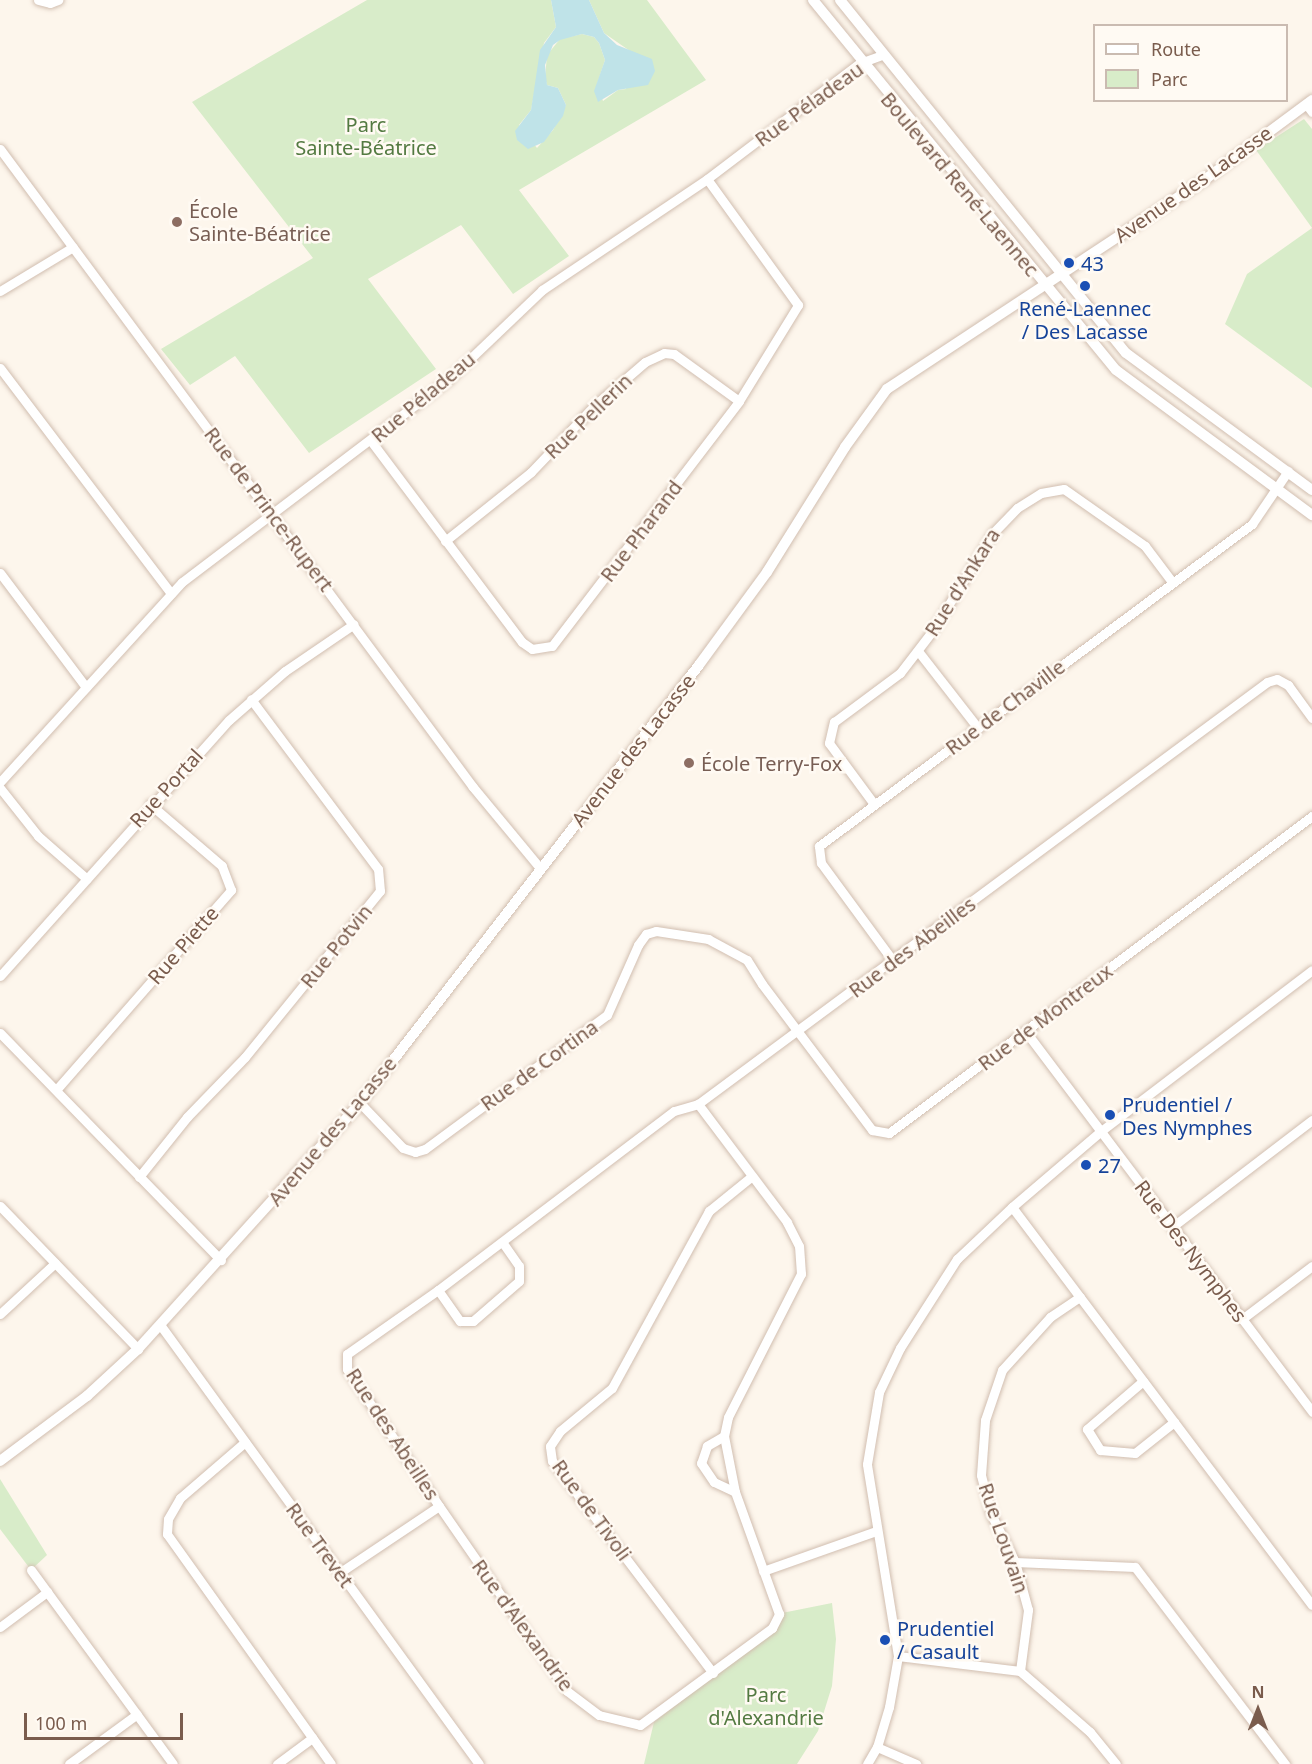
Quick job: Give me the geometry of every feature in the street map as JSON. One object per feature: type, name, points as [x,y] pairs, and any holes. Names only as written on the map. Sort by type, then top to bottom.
[{"type":"street","points":[[38,0],[50,3],[58,0]]},
{"type":"street","name":"Boulevard René-Laennec","points":[[813,0],[860,63],[1116,370],[1278,486],[1312,515]]},
{"type":"street","name":"Boulevard René-Laennec","points":[[840,0],[882,56],[1126,353],[1312,490]]},
{"type":"street","name":"Rue Péladeau","points":[[0,782],[171,593],[449,379],[542,290],[707,179],[860,63],[882,56]]},
{"type":"street","name":"Avenue des Lacasse","points":[[0,1461],[87,1396],[138,1349],[221,1260],[360,1103],[753,591],[887,388],[1207,178],[1310,105]]},
{"type":"street","name":"Rue de Prince-Rupert","points":[[0,149],[473,787],[540,868]]},
{"type":"street","name":"Rue Pharand","points":[[371,441],[522,642],[543,651],[552,646],[740,401],[798,305],[707,179]]},
{"type":"street","points":[[0,291],[73,247]]},
{"type":"street","name":"Rue Pellerin","points":[[445,541],[531,472],[594,406],[645,362],[664,353],[674,354],[740,401]]},
{"type":"street","points":[[0,368],[171,593]]},
{"type":"street","name":"Rue de Chaville","points":[[893,961],[821,863],[819,846],[1252,524],[1288,471]]},
{"type":"street","name":"Rue d'Ankara","points":[[874,804],[829,743],[834,722],[900,673],[918,651],[1003,520],[1052,489],[1064,489],[1145,546],[1173,583]]},
{"type":"street","points":[[0,573],[86,687]]},
{"type":"street","name":"Rue Portal","points":[[0,976],[87,879],[150,804],[251,699],[354,624]]},
{"type":"street","points":[[918,651],[978,728]]},
{"type":"street","name":"Rue des Abeilles","points":[[339,1573],[439,1506],[347,1369],[347,1354],[438,1290],[674,1111],[698,1104],[1267,682],[1277,679],[1288,685],[1312,718]]},
{"type":"street","name":"Rue Potvin","points":[[139,1177],[180,1125],[244,1057],[380,891],[378,869],[338,820],[251,699]]},
{"type":"street","points":[[0,788],[38,836],[87,879]]},
{"type":"street","name":"Rue Piette","points":[[56,1090],[231,890],[222,866],[150,804]]},
{"type":"street","name":"Rue de Montreux","points":[[799,1030],[872,1130],[889,1133],[1312,816]]},
{"type":"street","name":"Rue de Cortina","points":[[360,1103],[403,1148],[415,1152],[425,1149],[607,1015],[638,945],[646,934],[656,931],[708,939],[739,954],[747,960],[799,1030]]},
{"type":"street","points":[[867,1764],[877,1748],[898,1656],[892,1599],[876,1532],[867,1464],[879,1392],[900,1348],[957,1259],[1012,1207],[1101,1131],[1312,970]]},
{"type":"street","name":"Rue Des Nymphes","points":[[1026,1032],[1312,1412]]},
{"type":"street","points":[[0,1033],[221,1260]]},
{"type":"street","name":"Rue d'Alexandrie","points":[[439,1506],[567,1691],[598,1715],[640,1725],[772,1628],[779,1614],[735,1492],[724,1436],[728,1417],[801,1274],[799,1246],[788,1222],[698,1104]]},
{"type":"street","points":[[1172,1227],[1312,1120]]},
{"type":"street","name":"Rue de Tivoli","points":[[713,1673],[552,1461],[550,1446],[560,1431],[612,1388],[709,1212],[752,1176]]},
{"type":"street","points":[[0,1206],[138,1349]]},
{"type":"street","points":[[1012,1207],[1312,1605]]},
{"type":"street","points":[[438,1290],[460,1321],[473,1321],[519,1281],[519,1266],[502,1242]]},
{"type":"street","points":[[0,1314],[55,1263]]},
{"type":"street","points":[[1242,1319],[1312,1266]]},
{"type":"street","name":"Rue Louvain","points":[[1020,1671],[1028,1610],[1015,1562],[992,1514],[981,1475],[985,1420],[1002,1370],[1050,1317],[1080,1297]]},
{"type":"street","name":"Rue Trevet","points":[[161,1326],[479,1764]]},
{"type":"street","points":[[1143,1381],[1087,1429],[1100,1450],[1135,1453],[1174,1422]]},
{"type":"street","name":"Rue d'Alexandrie","points":[[724,1436],[707,1446],[701,1463],[714,1482],[735,1492]]},
{"type":"street","points":[[245,1442],[180,1498],[168,1519],[167,1534],[331,1764]]},
{"type":"street","points":[[763,1571],[876,1532]]},
{"type":"street","points":[[1015,1562],[1135,1567],[1284,1764]]},
{"type":"street","points":[[31,1570],[173,1764]]},
{"type":"street","points":[[0,1627],[47,1592]]},
{"type":"street","points":[[898,1656],[1020,1671],[1090,1732],[1116,1764]]},
{"type":"street","points":[[69,1764],[137,1714]]},
{"type":"street","points":[[277,1764],[312,1738]]},
{"type":"street","points":[[877,1748],[916,1764]]},
{"type":"green space","name":"Parc Sainte-Béatrice","points":[[367,0],[551,0],[556,27],[544,43],[531,110],[519,125],[537,148],[553,130],[566,105],[558,88],[547,85],[545,78],[547,55],[560,39],[582,34],[594,37],[599,43],[605,60],[597,84],[603,101],[618,90],[626,89],[630,51],[604,33],[589,0],[647,0],[706,80],[519,190],[569,256],[513,294],[461,225],[368,279],[436,369],[309,453],[235,356],[190,385],[161,349],[313,258],[192,102]]},
{"type":"green space","points":[[1304,119],[1312,129],[1312,228],[1256,150]]},
{"type":"green space","points":[[1312,228],[1312,388],[1225,324],[1247,274]]},
{"type":"green space","points":[[0,1479],[47,1555],[31,1570],[0,1529]]},
{"type":"green space","name":"Parc d'Alexandrie","points":[[832,1603],[836,1639],[832,1686],[818,1731],[797,1764],[644,1764],[654,1722],[772,1631],[782,1613]]},
{"type":"water","points":[[551,0],[589,0],[604,33],[617,45],[652,59],[655,71],[648,85],[618,90],[598,102],[594,91],[605,60],[599,43],[594,37],[582,34],[560,40],[553,45],[545,65],[547,85],[558,88],[566,105],[563,116],[544,142],[528,149],[517,140],[515,131],[531,110],[540,50],[556,27]]},
{"type":"place","name":"École Sainte-Béatrice","points":[[177,222]]},
{"type":"place","name":"43","points":[[1069,263]]},
{"type":"place","name":"René-Laennec / Des Lacasse","points":[[1085,286]]},
{"type":"place","name":"École Terry-Fox","points":[[689,763]]},
{"type":"place","name":"Prudentiel / Des Nymphes","points":[[1110,1115]]},
{"type":"place","name":"27","points":[[1086,1165]]},
{"type":"place","name":"Prudentiel / Casault","points":[[885,1640]]}]
